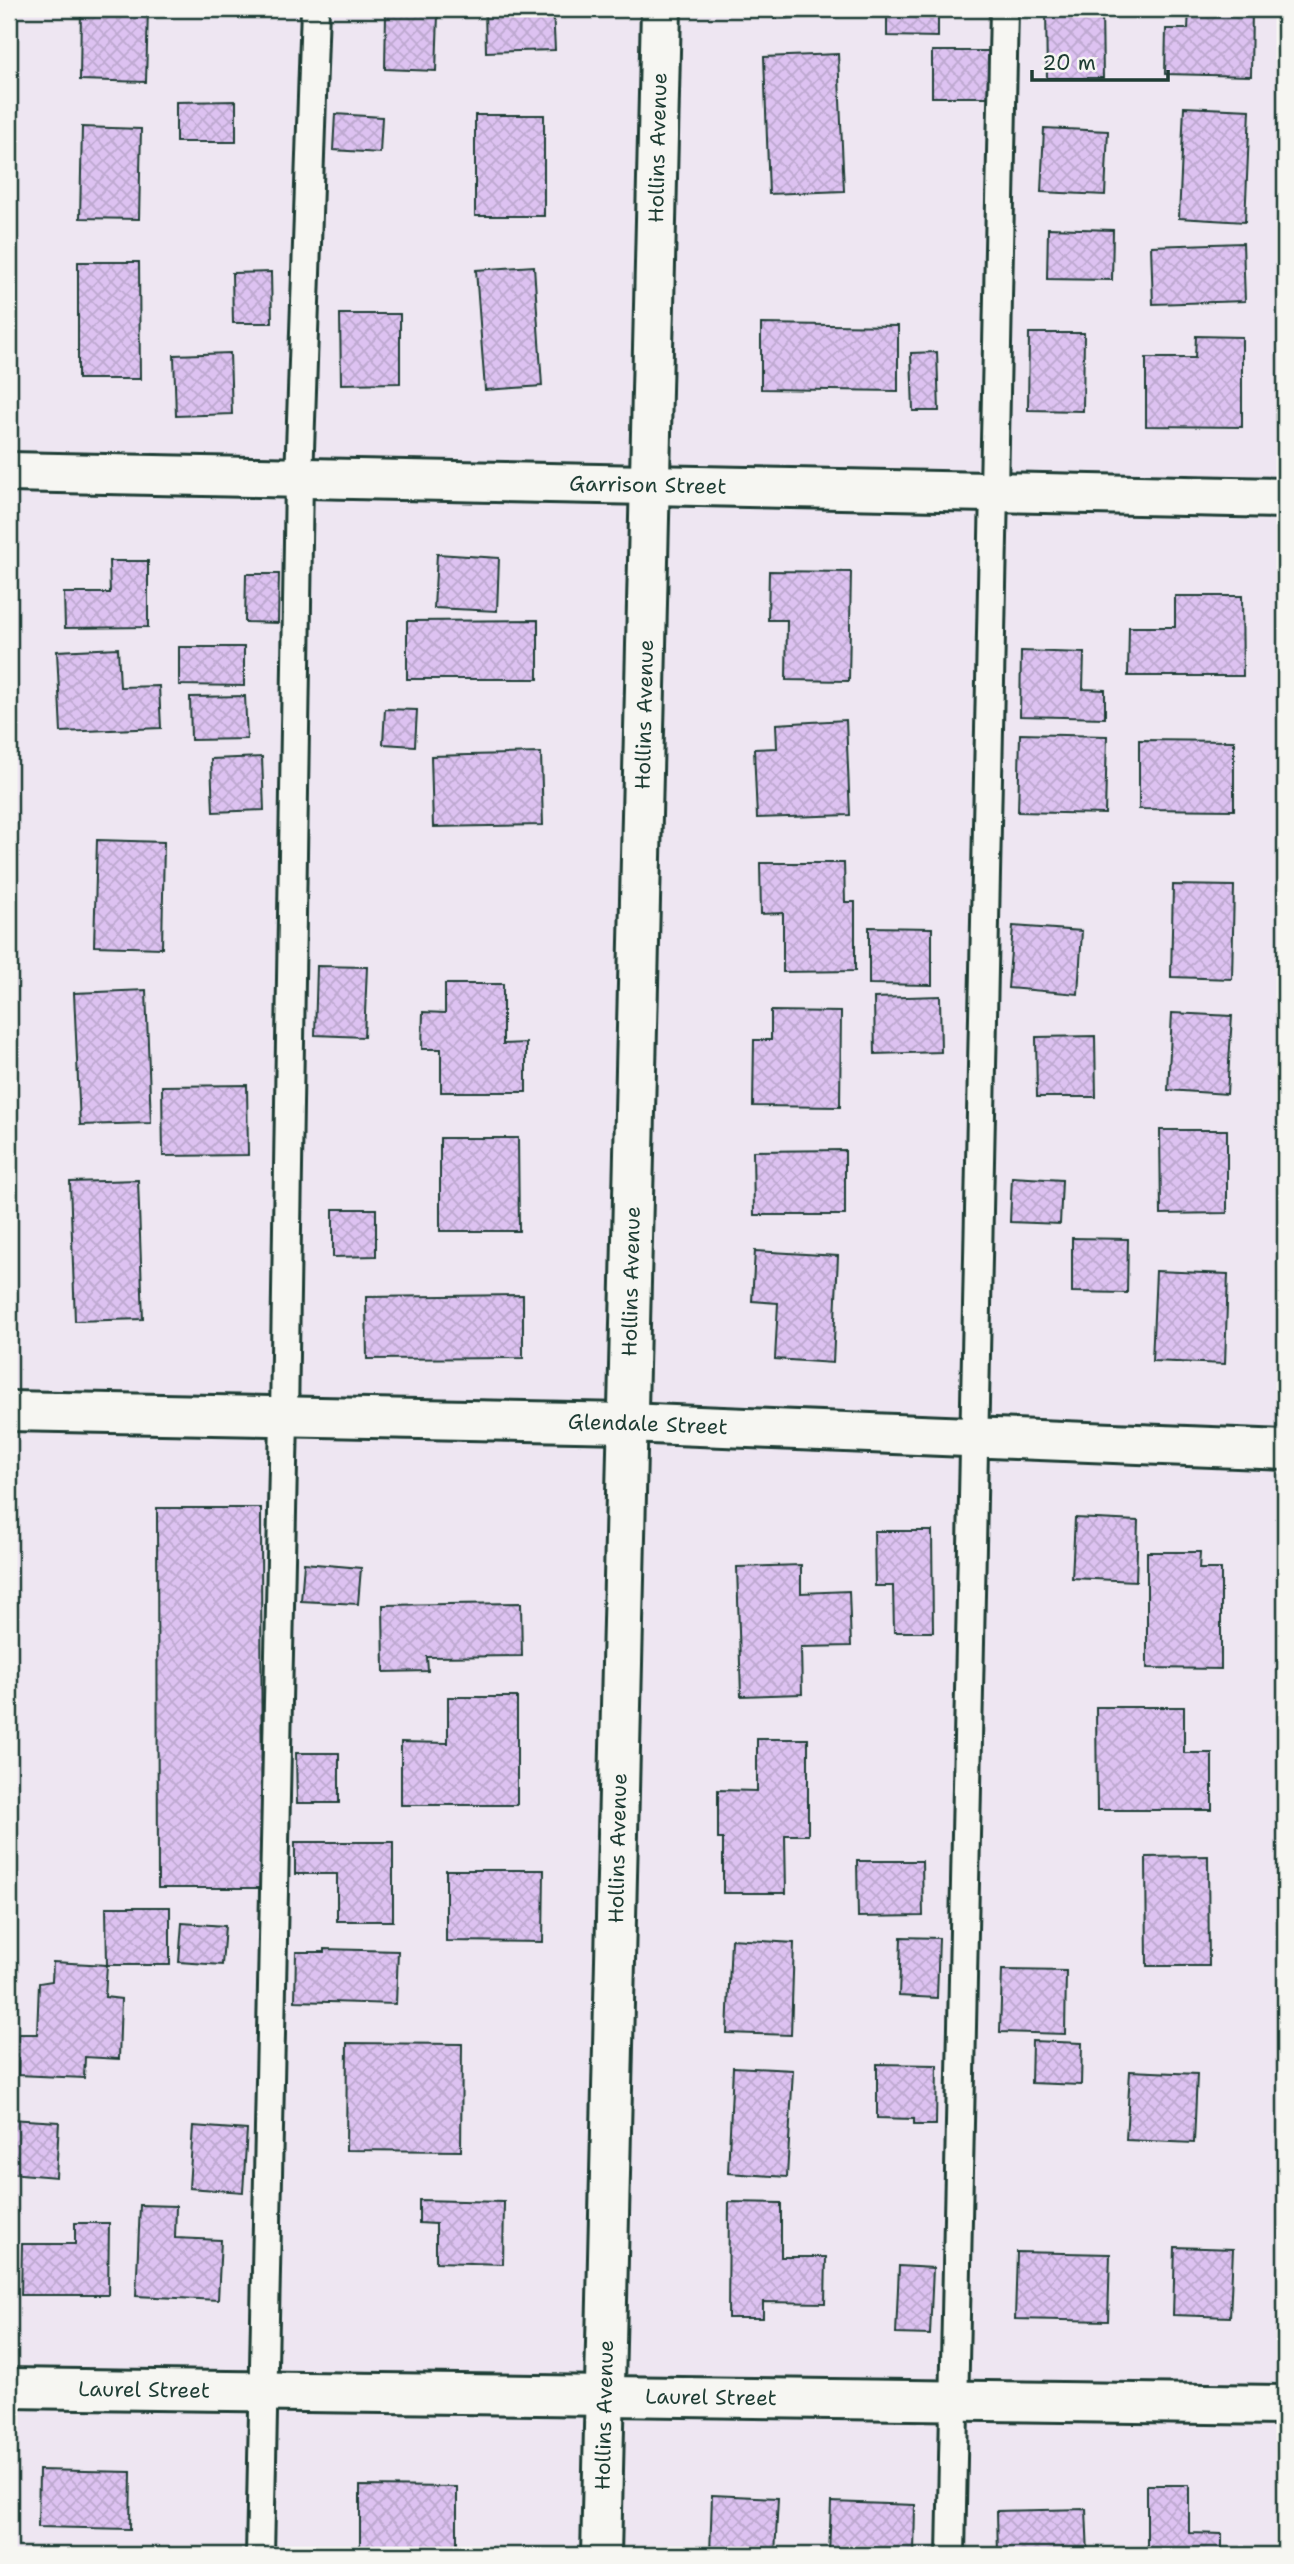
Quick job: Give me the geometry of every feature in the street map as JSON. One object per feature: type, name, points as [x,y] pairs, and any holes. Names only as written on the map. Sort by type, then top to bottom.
[{"type":"street","name":"Hollins Avenue","points":[[601,2555],[661,9]]},
{"type":"street","name":"Garrison Street","points":[[9,472],[1285,498]]},
{"type":"street","name":"Glendale Street","points":[[9,1411],[626,1423],[1285,1450]]},
{"type":"street","name":"Laurel Street","points":[[9,2388],[1285,2405]]},
{"type":"lane","points":[[260,2555],[284,1417],[299,479],[314,9]]},
{"type":"lane","points":[[951,2555],[1004,9]]},
{"type":"building","points":[[81,9],[148,9],[146,82],[80,80]]},
{"type":"building","points":[[485,9],[553,9],[555,50],[486,52]]},
{"type":"building","points":[[773,9],[838,9],[839,16],[774,19]]},
{"type":"building","points":[[887,9],[938,9],[938,37],[887,36]]},
{"type":"building","points":[[1046,9],[1102,9],[1103,78],[1047,78]]},
{"type":"building","points":[[1189,9],[1252,9],[1251,76],[1165,74],[1166,29],[1188,29]]},
{"type":"building","points":[[386,13],[438,15],[436,71],[385,69]]},
{"type":"building","points":[[932,51],[989,51],[989,97],[932,97]]},
{"type":"building","points":[[838,54],[844,191],[769,194],[764,57]]},
{"type":"building","points":[[236,101],[236,142],[176,142],[176,102]]},
{"type":"building","points":[[1184,107],[1250,110],[1245,222],[1179,218]]},
{"type":"building","points":[[335,114],[382,117],[380,153],[333,150]]},
{"type":"building","points":[[475,115],[544,115],[544,216],[475,216]]},
{"type":"building","points":[[82,127],[141,129],[139,219],[80,218]]},
{"type":"building","points":[[1044,128],[1108,131],[1105,195],[1041,192]]},
{"type":"building","points":[[1048,228],[1113,230],[1112,280],[1047,279]]},
{"type":"building","points":[[1243,243],[1245,301],[1153,304],[1151,246]]},
{"type":"building","points":[[78,262],[139,262],[140,379],[78,379]]},
{"type":"building","points":[[534,266],[542,386],[485,390],[476,270]]},
{"type":"building","points":[[271,272],[272,323],[233,323],[232,273]]},
{"type":"building","points":[[340,314],[400,314],[400,383],[341,384]]},
{"type":"building","points":[[761,324],[898,326],[898,391],[761,389]]},
{"type":"building","points":[[1029,333],[1084,333],[1083,411],[1028,410]]},
{"type":"building","points":[[1196,336],[1242,337],[1242,427],[1146,426],[1146,358],[1195,358]]},
{"type":"building","points":[[937,352],[939,411],[913,411],[911,353]]},
{"type":"building","points":[[230,353],[232,414],[176,416],[174,355]]},
{"type":"building","points":[[437,554],[499,558],[497,611],[434,608]]},
{"type":"building","points":[[109,561],[148,561],[148,627],[65,628],[64,593],[110,593]]},
{"type":"building","points":[[769,571],[851,572],[849,681],[786,680],[787,620],[768,620]]},
{"type":"building","points":[[246,574],[279,574],[278,623],[245,622]]},
{"type":"building","points":[[1175,596],[1242,596],[1243,676],[1128,676],[1129,627],[1175,627]]},
{"type":"building","points":[[538,620],[538,679],[407,679],[407,621]]},
{"type":"building","points":[[179,647],[244,647],[244,686],[179,685]]},
{"type":"building","points":[[118,648],[120,687],[159,686],[161,728],[61,732],[57,651]]},
{"type":"building","points":[[1021,651],[1084,653],[1083,689],[1105,690],[1105,718],[1020,716]]},
{"type":"building","points":[[245,696],[247,739],[191,740],[190,697]]},
{"type":"building","points":[[385,709],[417,710],[415,746],[383,744]]},
{"type":"building","points":[[846,720],[850,815],[757,818],[754,749],[777,748],[776,724]]},
{"type":"building","points":[[1020,734],[1107,736],[1105,814],[1018,812]]},
{"type":"building","points":[[1139,740],[1234,741],[1234,810],[1139,809]]},
{"type":"building","points":[[541,753],[543,825],[433,827],[431,756]]},
{"type":"building","points":[[262,757],[264,810],[213,812],[211,759]]},
{"type":"building","points":[[97,840],[164,842],[162,948],[94,946]]},
{"type":"building","points":[[760,863],[844,863],[845,902],[855,902],[855,971],[783,972],[783,913],[761,914]]},
{"type":"building","points":[[1173,885],[1234,886],[1232,979],[1171,977]]},
{"type":"building","points":[[1013,926],[1082,931],[1078,994],[1008,988]]},
{"type":"building","points":[[869,927],[932,928],[932,985],[869,984]]},
{"type":"building","points":[[317,966],[367,967],[364,1037],[315,1035]]},
{"type":"building","points":[[445,984],[503,984],[503,1044],[526,1043],[526,1092],[441,1092],[441,1049],[422,1049],[423,1012],[445,1013]]},
{"type":"building","points":[[146,990],[151,1123],[80,1125],[74,993]]},
{"type":"building","points":[[940,996],[941,1052],[875,1054],[874,998]]},
{"type":"building","points":[[771,1011],[841,1012],[840,1107],[753,1106],[754,1040],[771,1040]]},
{"type":"building","points":[[1172,1013],[1232,1016],[1227,1094],[1168,1090]]},
{"type":"building","points":[[1095,1036],[1096,1097],[1037,1097],[1036,1037]]},
{"type":"building","points":[[247,1085],[248,1155],[163,1156],[162,1086]]},
{"type":"building","points":[[1160,1130],[1227,1130],[1227,1213],[1161,1214]]},
{"type":"building","points":[[440,1138],[518,1138],[519,1231],[440,1231]]},
{"type":"building","points":[[845,1150],[845,1215],[754,1215],[753,1151]]},
{"type":"building","points":[[1012,1177],[1062,1180],[1060,1224],[1010,1222]]},
{"type":"building","points":[[138,1180],[143,1319],[75,1321],[70,1182]]},
{"type":"building","points":[[333,1209],[376,1209],[376,1256],[333,1257]]},
{"type":"building","points":[[1072,1238],[1128,1239],[1127,1293],[1072,1292]]},
{"type":"building","points":[[755,1251],[838,1256],[833,1363],[775,1359],[778,1303],[752,1301]]},
{"type":"building","points":[[1156,1271],[1228,1274],[1225,1364],[1152,1361]]},
{"type":"building","points":[[523,1295],[523,1358],[367,1359],[366,1297]]},
{"type":"building","points":[[157,1508],[261,1508],[262,1888],[158,1888]]},
{"type":"building","points":[[1075,1518],[1138,1521],[1136,1581],[1072,1578]]},
{"type":"building","points":[[874,1531],[932,1531],[933,1632],[894,1632],[893,1586],[875,1586]]},
{"type":"building","points":[[1147,1552],[1200,1552],[1199,1569],[1221,1569],[1221,1669],[1147,1668]]},
{"type":"building","points":[[304,1563],[361,1568],[358,1604],[301,1601]]},
{"type":"building","points":[[801,1565],[801,1593],[849,1591],[851,1646],[801,1647],[802,1694],[741,1696],[737,1567]]},
{"type":"building","points":[[521,1603],[522,1656],[427,1657],[428,1671],[384,1672],[383,1605]]},
{"type":"building","points":[[448,1697],[517,1697],[517,1805],[401,1805],[401,1742],[448,1743]]},
{"type":"building","points":[[1096,1707],[1184,1707],[1184,1753],[1212,1753],[1212,1810],[1097,1810]]},
{"type":"building","points":[[757,1739],[808,1739],[808,1835],[785,1835],[786,1893],[723,1893],[723,1839],[718,1839],[718,1790],[757,1791]]},
{"type":"building","points":[[296,1753],[339,1753],[339,1803],[297,1803]]},
{"type":"building","points":[[295,1842],[393,1842],[393,1921],[337,1921],[337,1874],[295,1874]]},
{"type":"building","points":[[1208,1856],[1209,1966],[1147,1966],[1146,1857]]},
{"type":"building","points":[[857,1861],[922,1861],[923,1916],[858,1917]]},
{"type":"building","points":[[446,1870],[544,1870],[543,1942],[446,1941]]},
{"type":"building","points":[[106,1907],[170,1907],[170,1965],[107,1965]]},
{"type":"building","points":[[182,1923],[225,1926],[222,1965],[179,1962]]},
{"type":"building","points":[[901,1937],[939,1938],[937,1998],[899,1996]]},
{"type":"building","points":[[731,1939],[794,1943],[791,2035],[727,2033]]},
{"type":"building","points":[[324,1949],[398,1951],[396,2004],[295,2001],[296,1952],[324,1952]]},
{"type":"building","points":[[53,1962],[107,1965],[105,1997],[121,1999],[119,2059],[85,2057],[84,2078],[18,2075],[19,2034],[37,2034],[39,1983],[52,1981]]},
{"type":"building","points":[[1002,1970],[1066,1971],[1065,2034],[1000,2032]]},
{"type":"building","points":[[1032,2041],[1082,2043],[1081,2085],[1031,2083]]},
{"type":"building","points":[[347,2043],[462,2044],[461,2151],[346,2150]]},
{"type":"building","points":[[877,2064],[937,2065],[936,2125],[914,2125],[914,2119],[877,2118]]},
{"type":"building","points":[[733,2067],[793,2070],[787,2177],[728,2173]]},
{"type":"building","points":[[1130,2071],[1197,2074],[1194,2143],[1126,2140]]},
{"type":"building","points":[[9,2119],[59,2122],[56,2177],[9,2173]]},
{"type":"building","points":[[193,2126],[247,2130],[243,2192],[189,2188]]},
{"type":"building","points":[[419,2200],[504,2202],[503,2264],[436,2262],[436,2224],[419,2223]]},
{"type":"building","points":[[729,2202],[781,2203],[781,2257],[826,2257],[825,2303],[763,2302],[763,2318],[728,2318]]},
{"type":"building","points":[[140,2205],[176,2206],[175,2238],[221,2240],[218,2300],[136,2296]]},
{"type":"building","points":[[75,2223],[109,2223],[108,2295],[21,2295],[22,2244],[75,2244]]},
{"type":"building","points":[[1175,2247],[1233,2249],[1230,2317],[1173,2315]]},
{"type":"building","points":[[1017,2252],[1110,2254],[1108,2321],[1015,2319]]},
{"type":"building","points":[[899,2266],[933,2268],[930,2335],[896,2334]]},
{"type":"building","points":[[39,2470],[131,2472],[130,2529],[38,2527]]},
{"type":"building","points":[[1147,2485],[1189,2485],[1189,2533],[1222,2534],[1222,2555],[1147,2555]]},
{"type":"building","points":[[360,2486],[457,2487],[457,2547],[360,2547]]},
{"type":"building","points":[[712,2495],[778,2498],[775,2555],[710,2555]]},
{"type":"building","points":[[831,2502],[915,2505],[914,2555],[829,2555]]},
{"type":"building","points":[[1086,2509],[1088,2555],[998,2555],[997,2511]]}]
